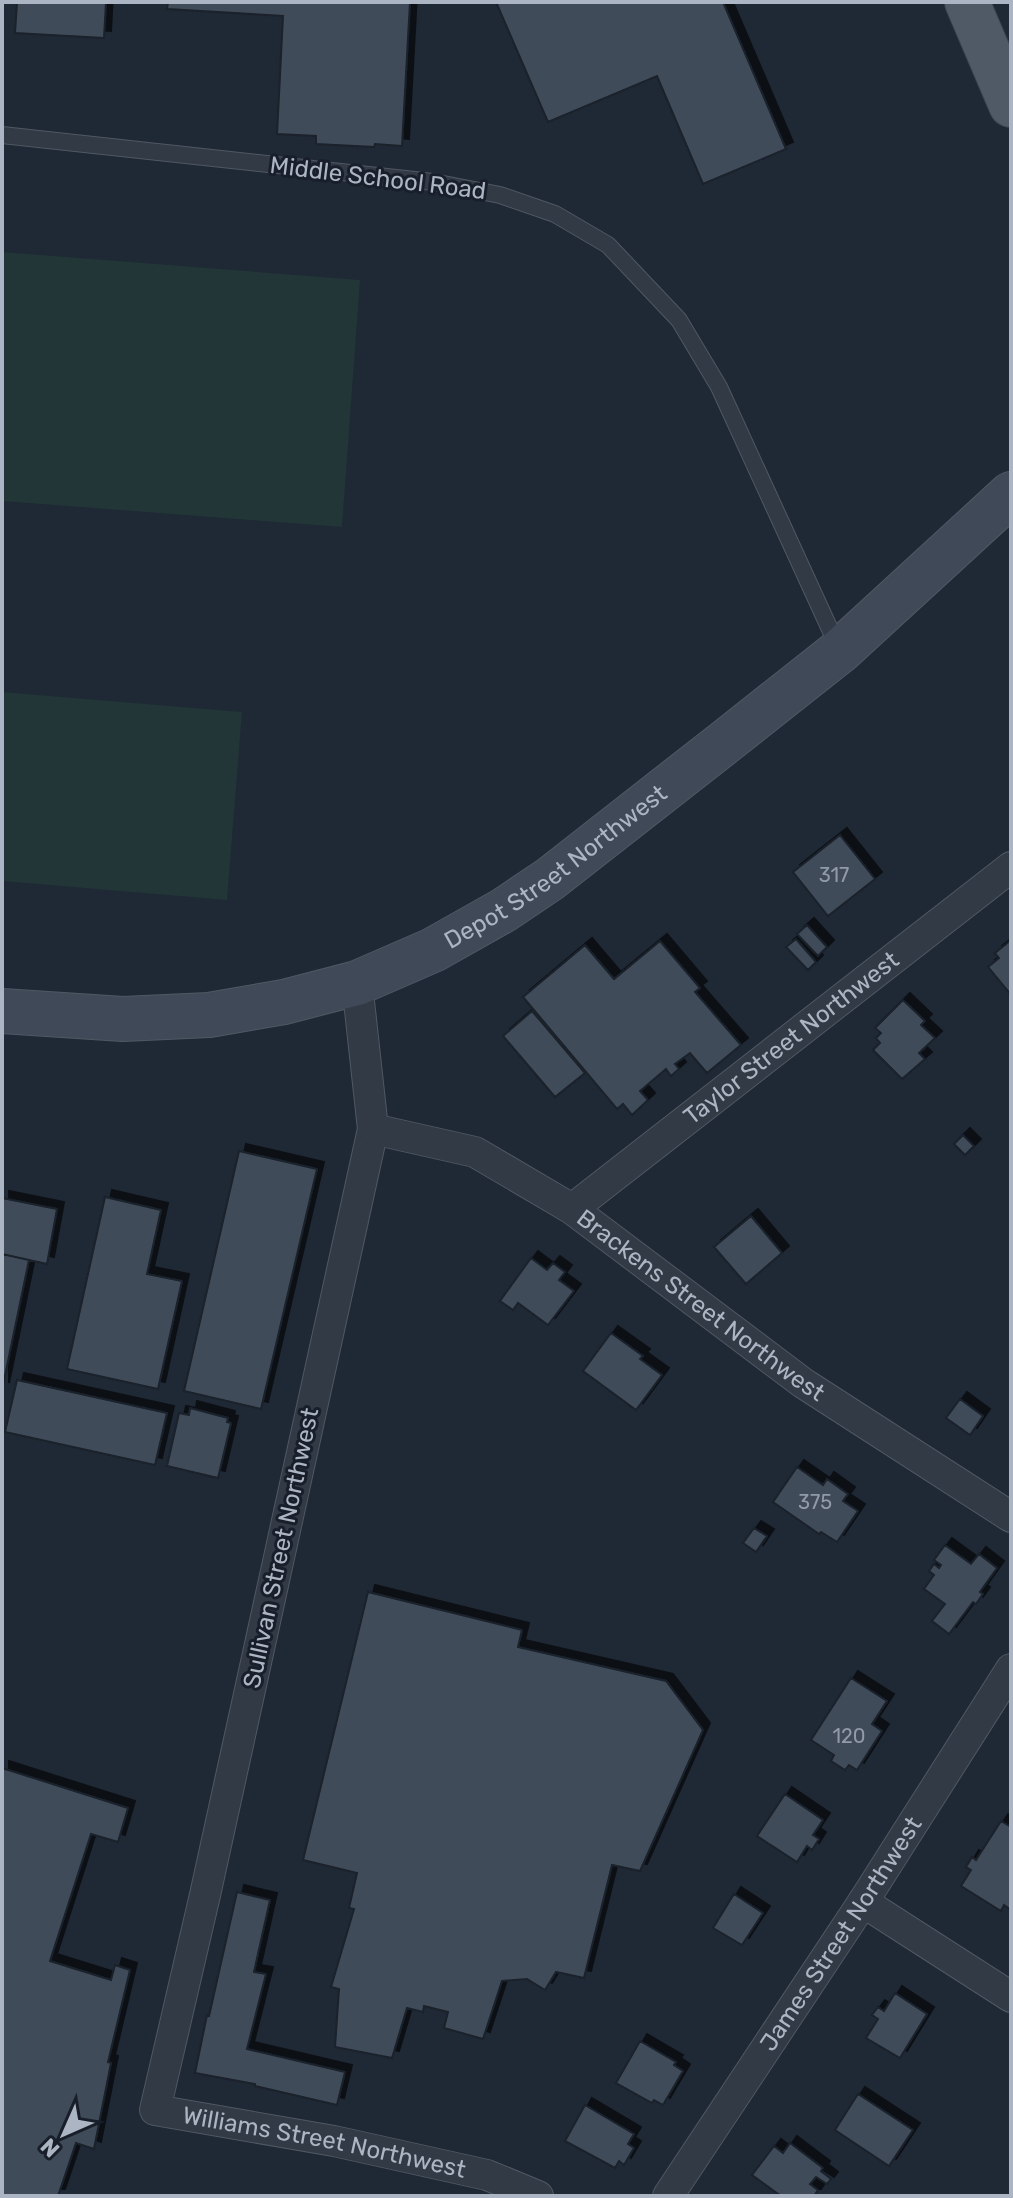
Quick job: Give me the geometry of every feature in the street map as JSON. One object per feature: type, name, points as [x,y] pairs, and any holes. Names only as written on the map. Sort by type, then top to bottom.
[{"type":"main road","points":[[967,2],[1011,105]]},
{"type":"main road","name":"Depot Street Northwest","points":[[2,1011],[123,1019],[209,1015],[284,1002],[357,983],[433,950],[504,910],[550,879],[840,651],[1011,494]]},
{"type":"street","name":"Taylor Street Northwest","points":[[572,1209],[1011,867]]},
{"type":"street","name":"Sullivan Street Northwest","points":[[155,2110],[373,1129],[357,983]]},
{"type":"street","name":"Brackens Street Northwest","points":[[373,1129],[475,1152],[572,1209],[803,1383],[1011,1517]]},
{"type":"street","name":"James Street Northwest","points":[[668,2196],[863,1902],[1011,1669]]},
{"type":"street","points":[[863,1902],[1011,1997]]},
{"type":"street","name":"Williams Street Northwest","points":[[155,2110],[334,2141],[487,2175],[538,2196]]},
{"type":"lane","name":"Middle School Road","points":[[2,135],[433,182],[500,195],[555,214],[608,245],[679,320],[719,387],[840,651]]},
{"type":"shaded area","points":[[2,252],[360,280],[342,527],[2,501]]},
{"type":"shaded area","points":[[2,692],[242,712],[227,900],[2,881]]},
{"type":"building","points":[[17,2],[106,2],[104,38],[15,33]]},
{"type":"building","points":[[168,2],[410,2],[402,146],[316,144],[316,136],[277,134],[283,16],[167,9]]},
{"type":"building","points":[[496,2],[723,2],[786,149],[703,184],[657,76],[548,122]]},
{"type":"building","points":[[840,835],[875,879],[828,916],[793,872]]},
{"type":"building","points":[[807,925],[827,947],[818,956],[797,934]]},
{"type":"building","points":[[796,939],[816,962],[808,970],[786,947]]},
{"type":"building","points":[[1011,940],[1011,995],[988,967],[999,958],[995,953]]},
{"type":"building","points":[[660,941],[700,988],[695,992],[741,1045],[707,1073],[690,1053],[675,1064],[679,1069],[671,1076],[666,1069],[640,1091],[648,1100],[632,1115],[623,1104],[617,1109],[523,997],[585,945],[614,979]]},
{"type":"building","points":[[903,1000],[925,1021],[921,1025],[935,1038],[919,1053],[925,1059],[902,1079],[873,1050],[880,1043],[876,1038],[881,1033],[875,1028]]},
{"type":"building","points":[[532,1011],[585,1073],[555,1097],[503,1036]]},
{"type":"building","points":[[963,1135],[974,1146],[965,1155],[954,1144]]},
{"type":"building","points":[[239,1151],[317,1169],[261,1409],[184,1391]]},
{"type":"building","points":[[105,1197],[161,1210],[147,1274],[182,1281],[158,1389],[67,1369]]},
{"type":"building","points":[[2,1198],[57,1209],[47,1264],[2,1254]]},
{"type":"building","points":[[751,1216],[782,1253],[746,1284],[714,1247]]},
{"type":"building","points":[[2,1254],[29,1260],[2,1390]]},
{"type":"building","points":[[531,1258],[547,1270],[553,1263],[565,1272],[559,1280],[574,1291],[548,1325],[518,1303],[513,1310],[500,1301]]},
{"type":"building","points":[[611,1333],[643,1356],[640,1359],[662,1375],[636,1410],[583,1371]]},
{"type":"building","points":[[17,1380],[167,1413],[155,1465],[5,1432]]},
{"type":"building","points":[[960,1399],[983,1416],[970,1435],[946,1418]]},
{"type":"building","points":[[190,1408],[228,1418],[227,1422],[231,1423],[218,1478],[167,1466],[179,1413],[189,1415]]},
{"type":"building","points":[[797,1467],[823,1485],[827,1479],[848,1494],[843,1501],[858,1511],[837,1542],[821,1532],[819,1534],[773,1502]]},
{"type":"building","points":[[754,1528],[767,1536],[756,1552],[743,1543]]},
{"type":"building","points":[[945,1545],[971,1564],[979,1554],[997,1568],[980,1592],[983,1594],[976,1604],[973,1602],[949,1634],[932,1621],[945,1604],[924,1589],[934,1575],[929,1571],[934,1564],[939,1568],[941,1565],[934,1560]]},
{"type":"building","points":[[368,1592],[522,1630],[518,1647],[666,1681],[703,1730],[640,1871],[612,1865],[584,1978],[556,1972],[545,1990],[527,1979],[502,1981],[483,2039],[444,2028],[448,2012],[424,2006],[423,2012],[407,2008],[392,2058],[335,2047],[339,1989],[331,1987],[354,1909],[349,1908],[357,1873],[303,1860]]},
{"type":"building","points":[[851,1678],[887,1701],[872,1724],[882,1731],[857,1770],[849,1765],[845,1770],[831,1761],[834,1755],[811,1740]]},
{"type":"building","points":[[2,1768],[128,1808],[118,1842],[91,1834],[50,1961],[111,1980],[115,1965],[130,1970],[108,2062],[111,2063],[94,2149],[76,2143],[58,2196],[2,2196]]},
{"type":"building","points":[[785,1794],[823,1820],[813,1835],[819,1839],[812,1850],[807,1846],[797,1862],[757,1836]]},
{"type":"building","points":[[1001,1821],[1011,1827],[1011,1910],[1004,1905],[1001,1911],[961,1886],[971,1870],[966,1867],[972,1857],[976,1860]]},
{"type":"building","points":[[237,1892],[270,1900],[254,1972],[266,1974],[247,2049],[345,2072],[337,2105],[255,2084],[195,2073]]},
{"type":"building","points":[[734,1894],[763,1913],[742,1945],[713,1928]]},
{"type":"building","points":[[895,1993],[927,2014],[900,2058],[866,2038],[878,2019],[872,2015],[878,2007],[884,2011]]},
{"type":"building","points":[[640,2041],[676,2062],[674,2065],[683,2071],[663,2105],[654,2100],[652,2103],[616,2083]]},
{"type":"building","points":[[858,2094],[913,2130],[889,2166],[835,2130]]},
{"type":"building","points":[[585,2105],[634,2134],[628,2144],[634,2148],[624,2165],[619,2161],[615,2168],[565,2141]]},
{"type":"building","points":[[790,2143],[823,2168],[821,2171],[831,2179],[827,2184],[816,2177],[810,2184],[818,2190],[814,2196],[781,2196],[752,2175],[774,2146],[783,2153]]}]
